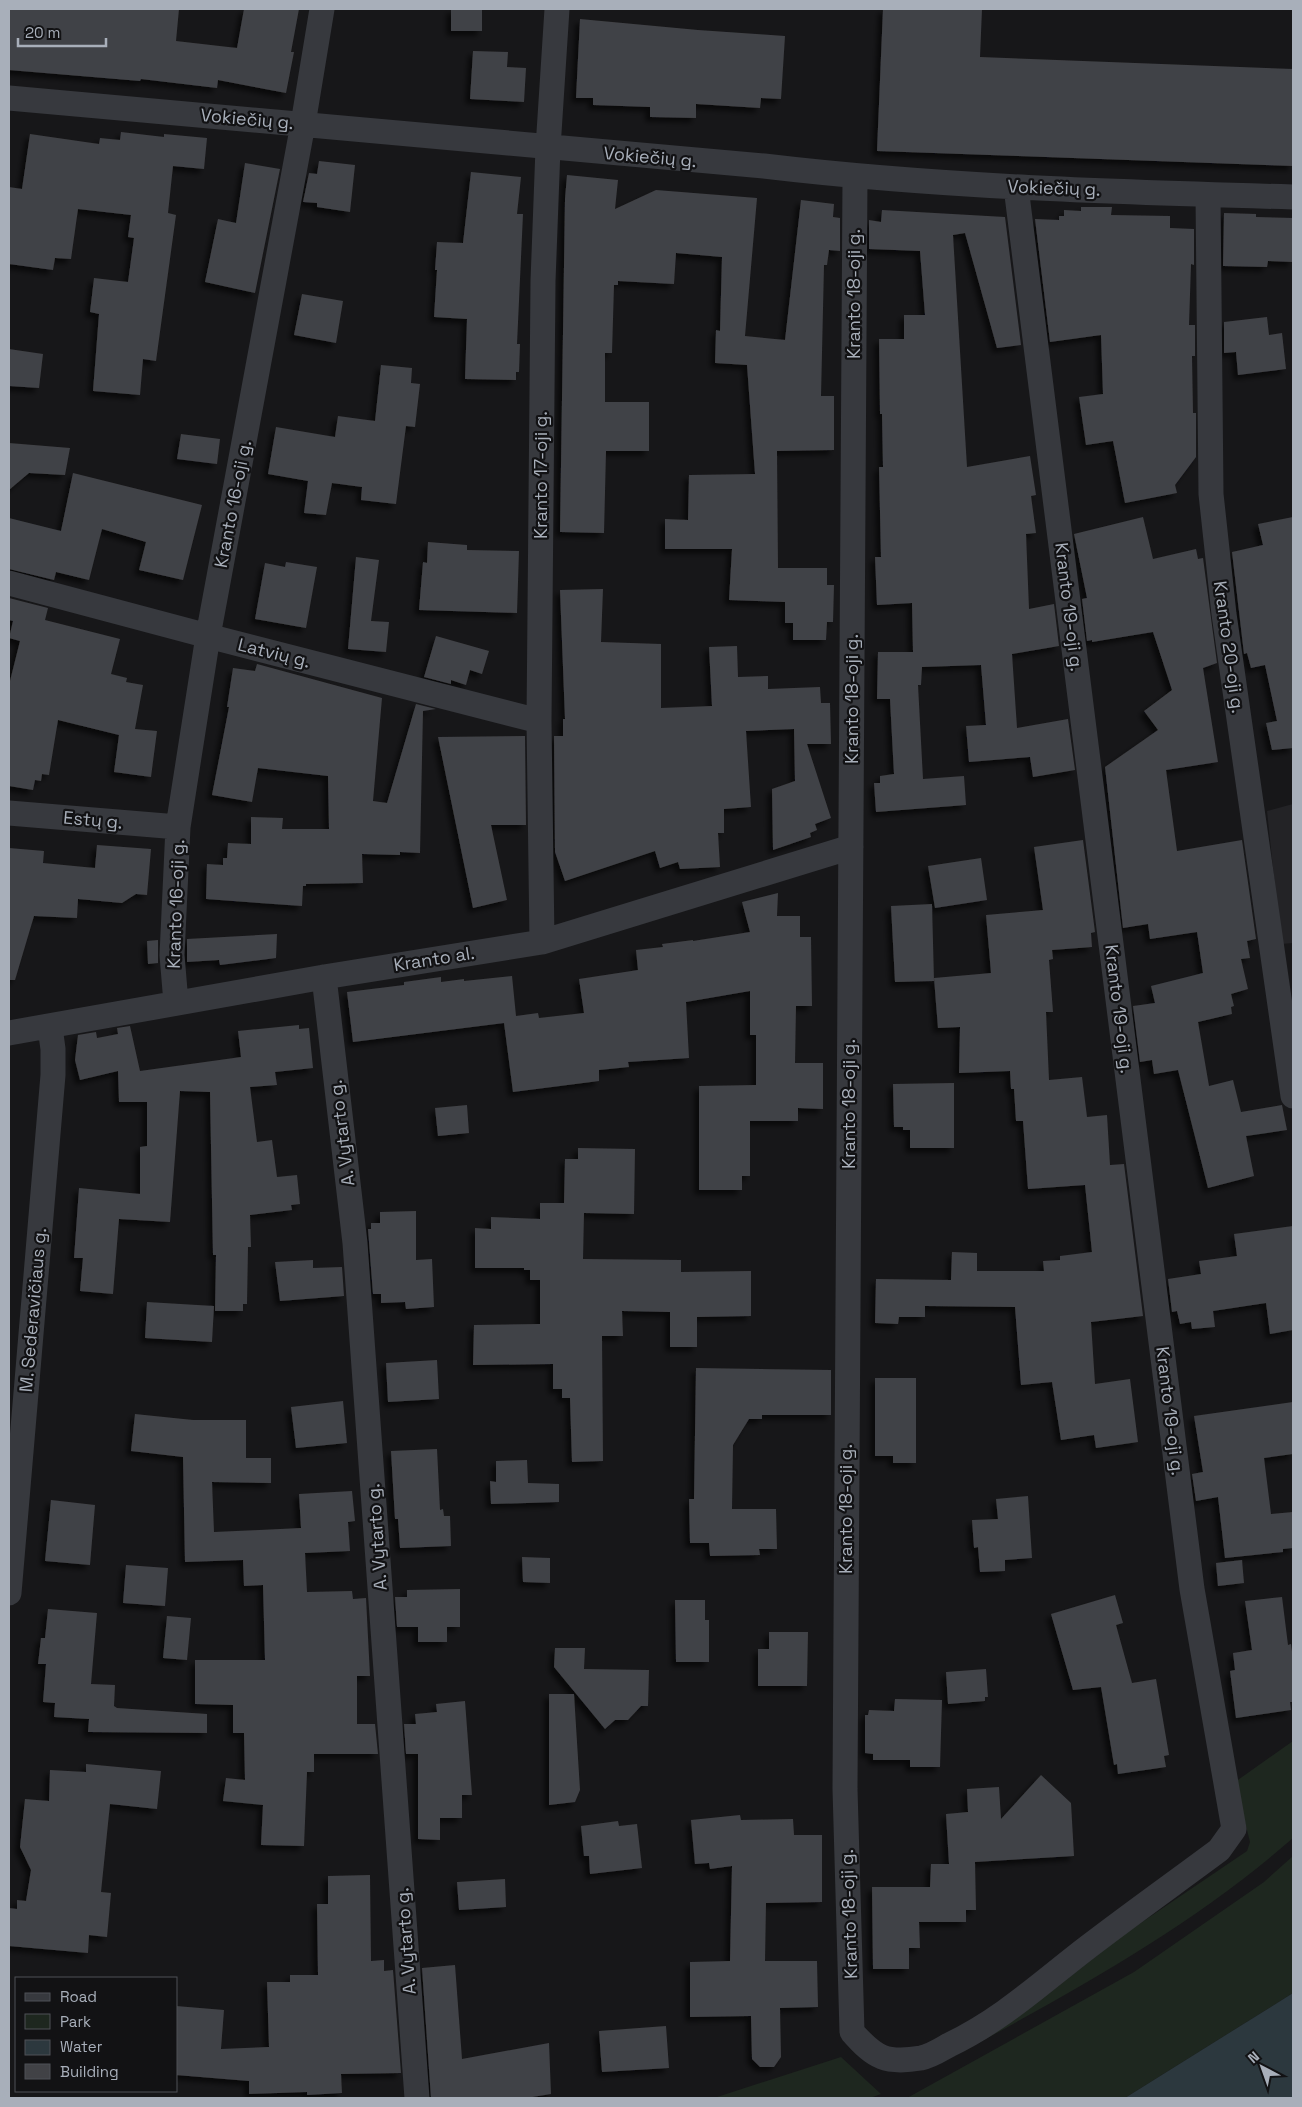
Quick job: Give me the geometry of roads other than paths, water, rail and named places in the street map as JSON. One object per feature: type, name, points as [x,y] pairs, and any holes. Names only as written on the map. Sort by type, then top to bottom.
[{"type":"street","name":"Kranto 16-oji g.","points":[[176,1003],[172,955],[178,827],[208,636],[304,124],[322,9]]},
{"type":"street","name":"Kranto 17-oji g.","points":[[542,942],[539,721],[543,281],[548,148],[557,9]]},
{"type":"street","name":"Vokiečių g.","points":[[9,98],[764,166],[855,177],[1016,187],[1293,197]]},
{"type":"street","name":"Kranto 18-oji g.","points":[[852,2032],[844,1789],[855,177]]},
{"type":"street","name":"Kranto 19-oji g.","points":[[852,2032],[866,2047],[883,2058],[899,2060],[924,2058],[979,2031],[1020,2002],[1088,1947],[1219,1850],[1234,1829],[1192,1589],[1016,187]]},
{"type":"street","name":"Kranto 20-oji g.","points":[[1208,195],[1211,494],[1224,614],[1293,1096]]},
{"type":"street","name":"Latvių g.","points":[[9,583],[539,721]]},
{"type":"street","name":"Estų g.","points":[[9,813],[178,827]]},
{"type":"street","name":"Kranto al.","points":[[9,1033],[324,977],[542,942],[851,847]]},
{"type":"street","name":"A. Vytarto g.","points":[[324,977],[355,1243],[417,2098]]},
{"type":"street","name":"M. Sederavičiaus g.","points":[[9,1592],[53,1075],[53,1049],[50,1027]]},
{"type":"water","points":[[1293,1993],[1293,2098],[1125,2098]]}]
